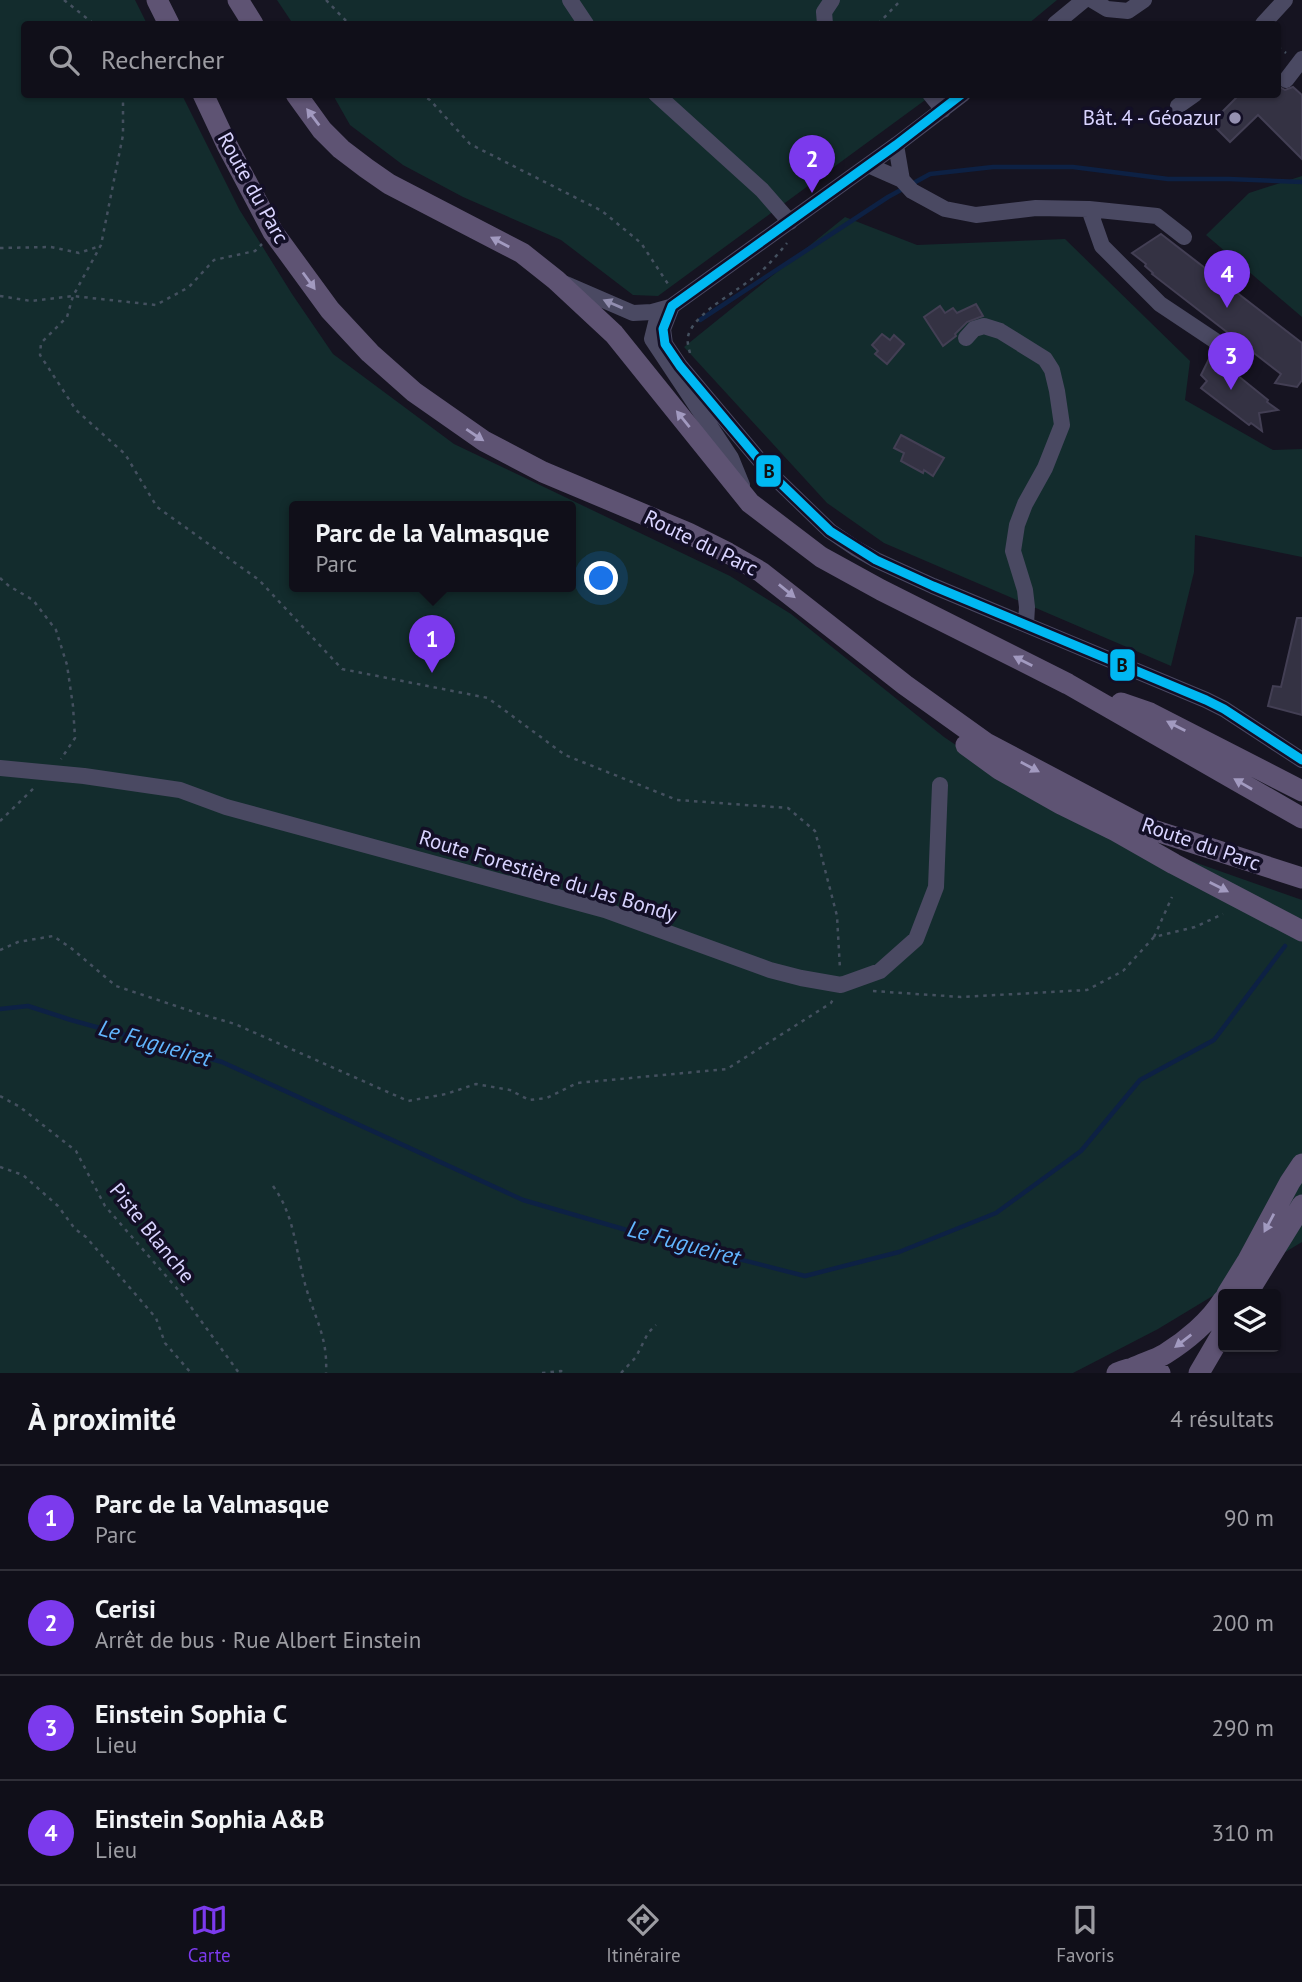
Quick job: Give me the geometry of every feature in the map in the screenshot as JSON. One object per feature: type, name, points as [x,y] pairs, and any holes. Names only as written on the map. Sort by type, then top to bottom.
[{"type":"main road","points":[[157,0],[168,21]]},
{"type":"main road","points":[[238,0],[251,21]]},
{"type":"main road","name":"Route du Parc","points":[[204,98],[274,232],[330,310],[370,353],[433,406],[484,441],[543,472],[688,533],[728,553],[775,582],[905,685],[986,743],[1146,828],[1302,878]]},
{"type":"main road","points":[[299,98],[322,130],[366,168],[389,184],[522,253],[556,281],[614,334],[750,503],[821,557],[1068,684],[1302,818]]},
{"type":"main road","points":[[878,663],[897,688],[935,721],[999,769],[1302,931]]},
{"type":"main road","points":[[1068,684],[1150,713],[1302,790]]},
{"type":"main road","points":[[1116,831],[1302,892]]},
{"type":"main road","points":[[1230,1289],[1302,1164]]},
{"type":"main road","points":[[1250,1289],[1302,1205]]},
{"type":"main road","points":[[1125,1370],[1162,1356],[1180,1344],[1218,1306]]},
{"type":"main road","points":[[1199,1373],[1218,1341]]},
{"type":"main road","points":[[1125,1370],[1149,1368],[1160,1373]]},
{"type":"street","points":[[570,0],[584,21]]},
{"type":"street","points":[[825,21],[824,12],[832,0]]},
{"type":"street","points":[[1059,21],[1084,0]]},
{"type":"street","points":[[1093,0],[1107,9],[1128,10],[1144,0]]},
{"type":"street","points":[[1266,21],[1285,0]]},
{"type":"street","points":[[1286,80],[1302,59]]},
{"type":"street","points":[[660,98],[762,190],[790,222]]},
{"type":"street","points":[[933,98],[943,110]]},
{"type":"street","points":[[750,503],[731,458],[652,339],[656,323],[676,304],[958,98]]},
{"type":"street","points":[[1178,106],[1189,98]]},
{"type":"street","points":[[896,145],[907,185]]},
{"type":"street","points":[[869,165],[945,209],[976,215],[1037,208],[1088,209],[1157,216],[1184,237]]},
{"type":"street","points":[[1088,209],[1102,246],[1160,304],[1217,342]]},
{"type":"street","points":[[556,281],[634,313],[652,312],[676,304]]},
{"type":"street","points":[[676,304],[663,329],[665,344],[680,366],[771,474],[830,531],[876,560],[1206,700],[1302,760]]},
{"type":"street","points":[[966,338],[974,328],[984,326],[1000,331],[1045,359],[1052,370],[1057,390],[1062,425],[1045,468],[1017,525],[1013,551],[1026,590],[1026,624]]},
{"type":"street","name":"Route Forestière du Jas Bondy","points":[[0,768],[84,776],[180,790],[226,807],[605,910],[771,970],[841,985],[880,971],[916,939],[936,887],[940,785]]},
{"type":"path","points":[[64,0],[90,21]]},
{"type":"path","points":[[326,0],[346,21]]},
{"type":"path","points":[[881,21],[901,0]]},
{"type":"path","points":[[0,950],[18,942],[53,936],[116,986],[235,1024],[408,1101],[446,1094],[476,1084],[510,1090],[529,1100],[547,1098],[576,1083],[727,1069],[831,1003],[841,985],[837,916],[815,831],[788,808],[677,800],[565,755],[488,698],[342,669],[259,580],[157,507],[125,454],[76,410],[40,355],[41,343],[67,317],[73,296],[102,245],[123,135],[123,98]]},
{"type":"path","points":[[427,98],[470,144],[603,211],[641,243],[676,304]]},
{"type":"path","points":[[0,296],[31,301],[73,296],[156,305],[189,287],[214,260],[255,251],[274,232]]},
{"type":"path","points":[[691,355],[688,339],[690,331],[698,321],[759,274],[789,241]]},
{"type":"path","points":[[0,248],[51,247],[79,253],[102,245]]},
{"type":"path","points":[[0,578],[33,600],[56,630],[67,665],[75,738],[61,760],[0,821]]},
{"type":"path","points":[[872,990],[961,997],[1087,990],[1123,971],[1154,936],[1172,897]]},
{"type":"path","points":[[1154,936],[1195,927],[1223,914]]},
{"type":"path","name":"Piste Blanche","points":[[0,1096],[20,1107],[76,1151],[105,1206],[180,1292],[239,1373]]},
{"type":"path","points":[[0,1167],[23,1175],[58,1206],[75,1229],[86,1237],[156,1318],[165,1343],[191,1373]]},
{"type":"path","points":[[273,1186],[283,1199],[293,1227],[293,1238],[305,1284],[327,1354],[326,1373]]},
{"type":"path","points":[[621,1373],[636,1357],[648,1333],[656,1325]]},
{"type":"path","points":[[542,1373],[563,1373]]},
{"type":"green space","points":[[0,0],[135,0],[146,21],[21,21],[21,98],[184,98],[239,209],[333,354],[454,444],[573,501],[289,501],[289,592],[576,592],[576,502],[730,576],[791,614],[944,737],[1058,814],[1302,900],[1302,1242],[1224,1289],[1218,1289],[1218,1293],[1158,1329],[1073,1373],[0,1373]]},
{"type":"green space","points":[[277,0],[1057,0],[1032,21],[291,21]]},
{"type":"green space","points":[[335,98],[928,98],[658,296],[633,295],[561,240],[463,197],[403,165],[350,125]]},
{"type":"green space","points":[[1302,176],[1302,317],[1206,235],[1249,193]]},
{"type":"green space","points":[[845,217],[917,245],[1065,239],[1190,361],[1185,400],[1273,450],[1302,449],[1302,557],[1195,535],[1194,572],[1171,666],[884,543],[827,503],[684,347]]},
{"type":"building","name":"Bât. 4 - Géoazur","points":[[1293,87],[1302,95],[1302,159],[1258,115],[1230,142],[1211,123],[1236,98],[1281,98],[1281,88],[1285,90]]},
{"type":"building","points":[[1161,234],[1302,343],[1302,380],[1297,387],[1275,383],[1281,374],[1152,274],[1146,264],[1132,253]]},
{"type":"building","points":[[976,304],[983,316],[967,322],[956,336],[943,346],[924,317],[940,306],[945,313],[953,308],[957,313]]},
{"type":"building","points":[[882,334],[890,340],[894,335],[904,344],[887,364],[875,354],[878,351],[872,345]]},
{"type":"building","points":[[1210,357],[1219,364],[1221,362],[1278,410],[1259,413],[1262,431],[1251,423],[1249,425],[1201,388],[1207,381],[1201,375]]},
{"type":"building","points":[[901,435],[944,458],[933,476],[901,461],[904,453],[894,448]]},
{"type":"building","points":[[1297,618],[1302,618],[1302,715],[1268,706],[1273,686],[1281,687]]},
{"type":"waterway","points":[[700,320],[888,197],[930,174],[993,167],[1073,167],[1168,179],[1302,182]]},
{"type":"waterway","name":"Le Fugueiret","points":[[0,1009],[28,1006],[222,1062],[523,1200],[637,1233],[805,1276],[899,1252],[996,1213],[1081,1151],[1140,1080],[1214,1040],[1285,946]]},
{"type":"transit line","name":"B","points":[[672,306],[957,98]]},
{"type":"transit line","name":"B","points":[[672,306],[663,329],[665,344],[680,366],[771,474],[830,531],[876,560],[933,586],[1206,700],[1302,760]]},
{"type":"place","name":"Bât. 4 - Géoazur","points":[[1235,118]]},
{"type":"place","name":"Cerisi","points":[[812,193]]},
{"type":"place","name":"Einstein Sophia A&B","points":[[1227,308]]},
{"type":"place","name":"Einstein Sophia C","points":[[1231,390]]},
{"type":"place","name":"Parc de la Valmasque","points":[[432,673]]}]
